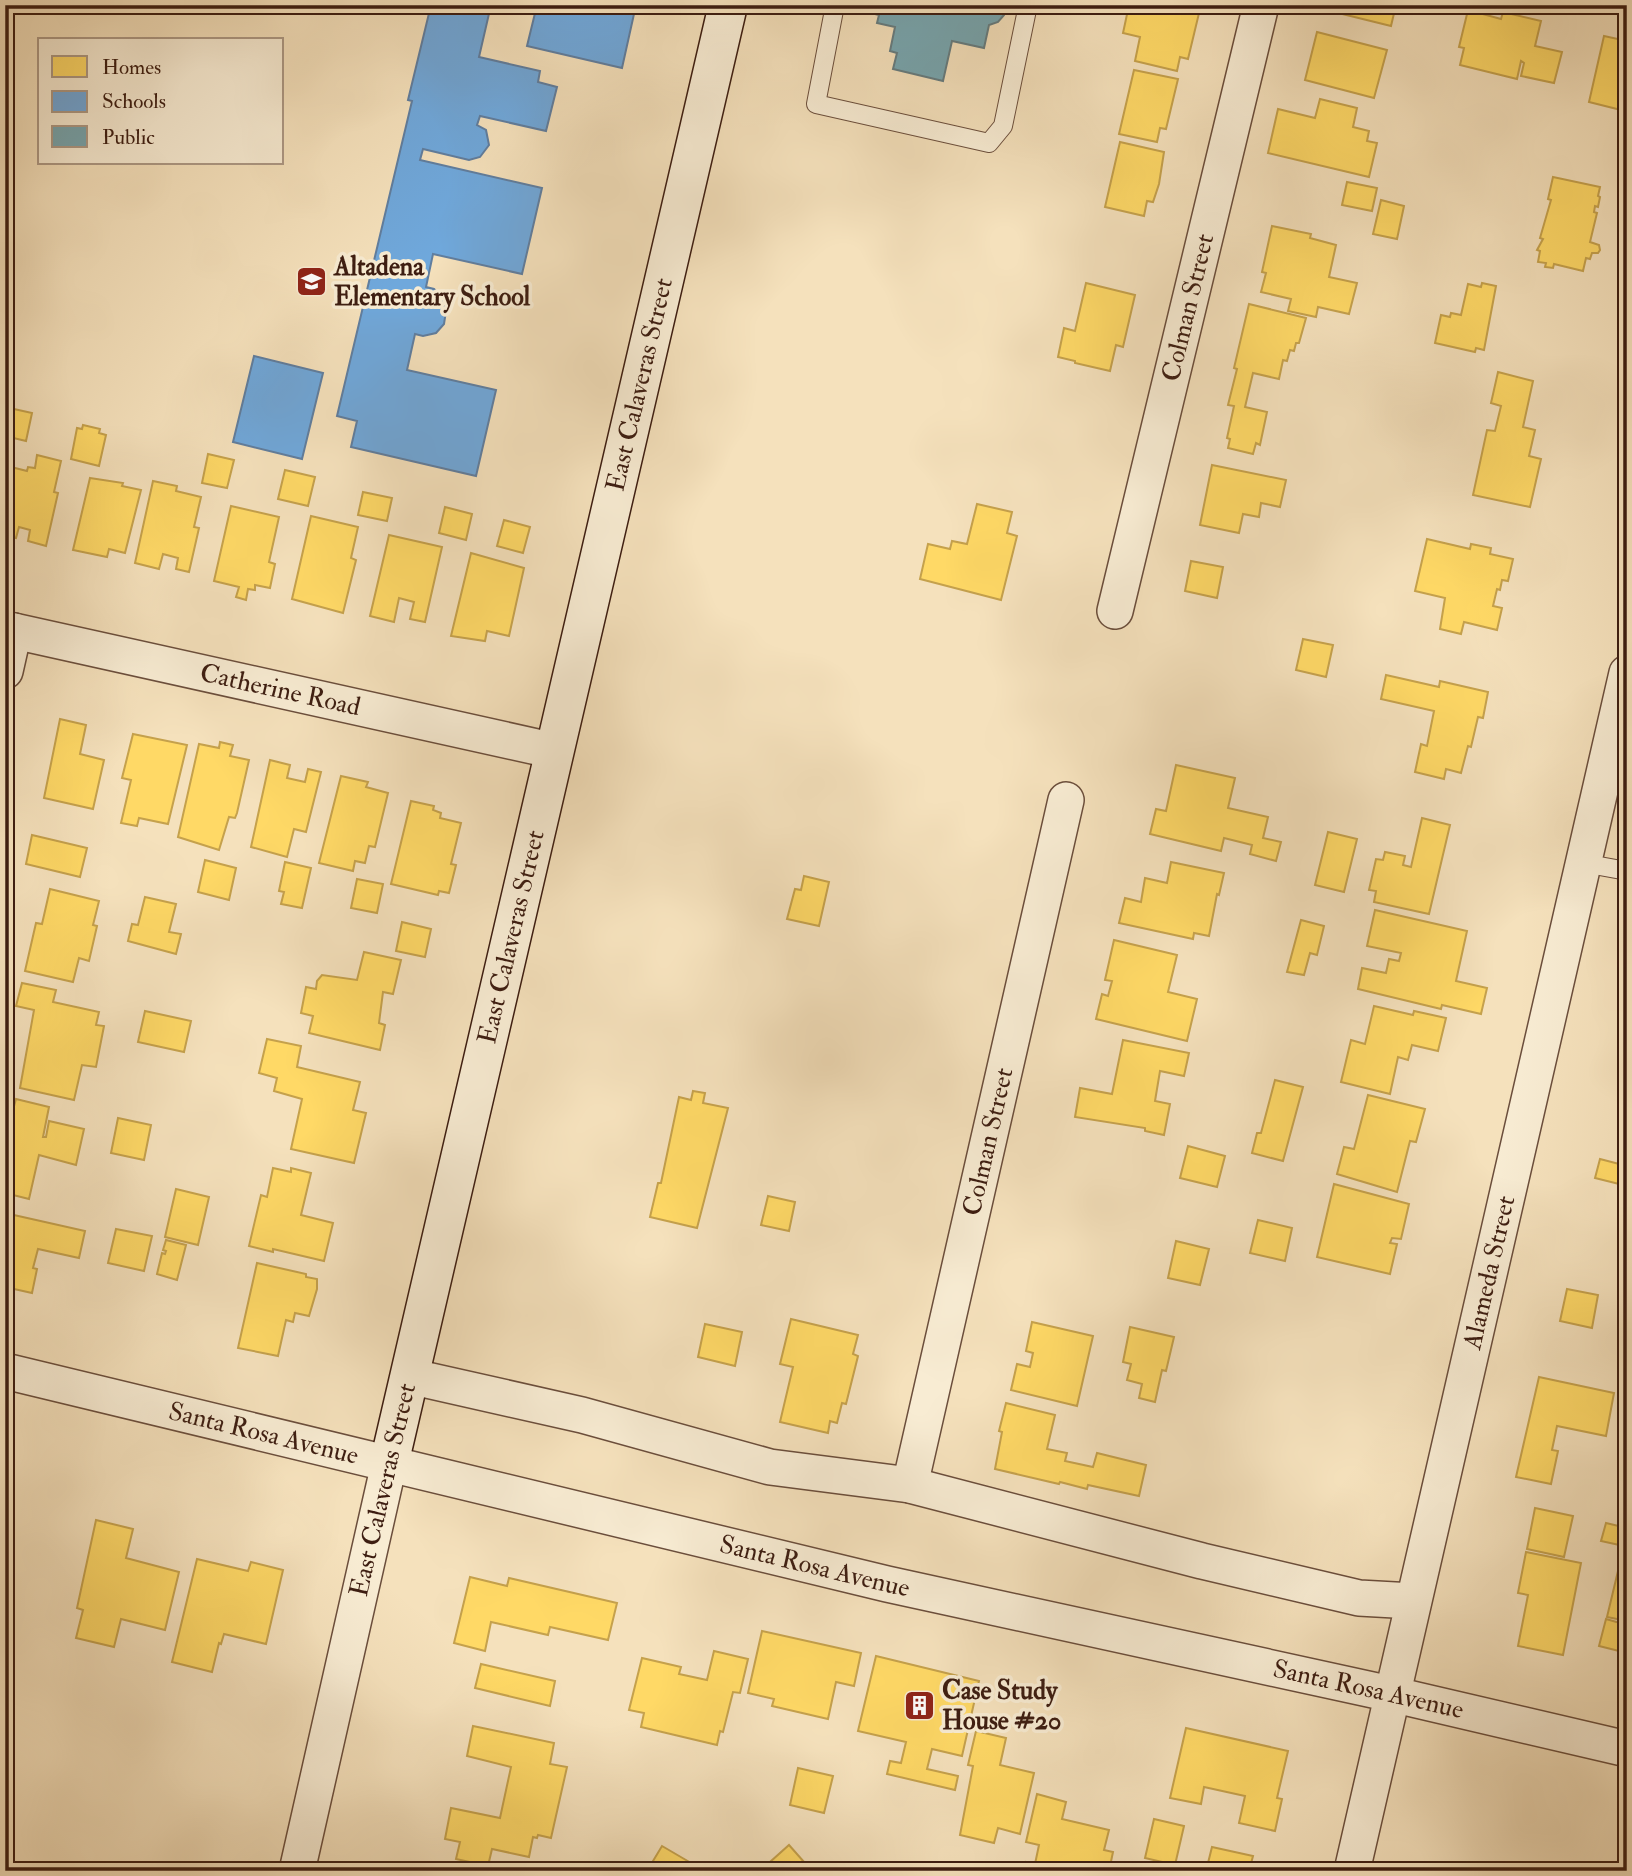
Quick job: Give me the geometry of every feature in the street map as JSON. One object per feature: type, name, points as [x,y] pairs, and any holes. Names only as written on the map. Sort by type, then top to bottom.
[{"type":"street","name":"East Calaveras Street","points":[[297,1871],[409,1376],[728,5]]},
{"type":"street","name":"Colman Street","points":[[1115,611],[1261,5]]},
{"type":"street","name":"Catherine Road","points":[[10,630],[555,751]]},
{"type":"street","points":[[5,671],[10,630]]},
{"type":"street","name":"Alameda Street","points":[[1352,1871],[1627,673]]},
{"type":"street","name":"Colman Street","points":[[910,1485],[1066,800]]},
{"type":"street","name":"Santa Rosa Avenue","points":[[5,1371],[887,1584],[1391,1694],[1627,1749]]},
{"type":"street","points":[[409,1376],[582,1415],[770,1467],[910,1485],[1202,1561],[1359,1598],[1413,1601]]},
{"type":"lane","points":[[835,5],[816,104],[989,143],[1003,126],[1028,5]]},
{"type":"lane","points":[[1583,863],[1627,871]]},
{"type":"building: Homes","points":[[1129,5],[1185,5],[1200,9],[1188,59],[1180,57],[1177,71],[1135,61],[1140,37],[1123,33]]},
{"type":"building: Homes","points":[[1323,5],[1396,5],[1391,26],[1322,9]]},
{"type":"building: Homes","points":[[1468,10],[1501,19],[1503,12],[1541,21],[1535,46],[1562,52],[1554,83],[1521,76],[1524,63],[1521,61],[1517,79],[1460,65],[1464,48],[1459,47]]},
{"type":"building: Homes","points":[[1317,32],[1387,50],[1374,98],[1305,80]]},
{"type":"building: Homes","points":[[1604,36],[1627,41],[1627,97],[1625,96],[1621,110],[1589,102]]},
{"type":"building: Homes","points":[[1134,70],[1178,79],[1166,129],[1160,128],[1157,142],[1119,134]]},
{"type":"building: Homes","points":[[1320,99],[1357,108],[1353,127],[1369,131],[1367,141],[1377,143],[1369,177],[1268,153],[1278,109],[1315,118]]},
{"type":"building: Homes","points":[[1120,142],[1164,152],[1159,184],[1153,202],[1147,201],[1144,216],[1105,207]]},
{"type":"building: Homes","points":[[1553,177],[1600,187],[1590,242],[1599,245],[1600,250],[1598,253],[1592,253],[1590,259],[1586,258],[1583,271],[1554,264],[1553,268],[1545,267],[1546,263],[1538,262],[1540,251],[1537,250],[1543,239],[1540,238],[1551,200],[1548,199]]},
{"type":"building: Homes","points":[[1347,182],[1377,188],[1372,211],[1342,205]]},
{"type":"building: Homes","points":[[1381,200],[1404,206],[1397,239],[1373,234]]},
{"type":"building: Homes","points":[[1272,226],[1311,234],[1310,238],[1336,245],[1329,277],[1357,283],[1349,314],[1318,307],[1316,317],[1288,311],[1291,299],[1261,292],[1266,273],[1262,272]]},
{"type":"building: Homes","points":[[1086,283],[1135,295],[1123,347],[1116,345],[1110,371],[1058,357],[1064,328],[1075,331]]},
{"type":"building: Homes","points":[[1482,283],[1496,286],[1484,350],[1476,348],[1475,352],[1435,343],[1441,315],[1461,315],[1468,284],[1481,287]]},
{"type":"building: Homes","points":[[1249,304],[1306,318],[1299,343],[1296,343],[1294,351],[1290,350],[1287,361],[1283,360],[1279,379],[1253,373],[1245,407],[1267,412],[1260,445],[1256,443],[1253,454],[1228,448],[1230,439],[1227,438],[1234,406],[1228,405],[1237,369],[1234,368]]},
{"type":"building: Homes","points":[[1498,372],[1533,381],[1523,427],[1535,430],[1529,456],[1541,459],[1530,507],[1473,495],[1487,430],[1495,431],[1501,406],[1491,403]]},
{"type":"building: Homes","points":[[5,407],[32,413],[26,441],[5,436]]},
{"type":"building: Homes","points":[[83,425],[100,429],[99,433],[106,435],[99,466],[71,459],[77,428],[82,429]]},
{"type":"building: Homes","points":[[208,454],[234,460],[227,488],[202,483]]},
{"type":"building: Homes","points":[[37,455],[61,461],[54,492],[58,493],[46,546],[28,541],[30,530],[19,527],[16,538],[5,536],[7,466],[27,471],[28,467],[35,468]]},
{"type":"building: Homes","points":[[1212,465],[1286,480],[1280,507],[1261,503],[1259,517],[1243,514],[1239,533],[1200,525]]},
{"type":"building: Homes","points":[[285,470],[315,477],[308,506],[278,499]]},
{"type":"building: Homes","points":[[90,478],[123,483],[122,486],[141,490],[125,553],[109,549],[107,557],[73,550]]},
{"type":"building: Homes","points":[[153,481],[177,486],[176,491],[201,497],[194,527],[199,528],[189,572],[176,569],[178,558],[163,554],[159,569],[135,563]]},
{"type":"building: Homes","points":[[363,492],[392,498],[387,521],[358,515]]},
{"type":"building: Homes","points":[[977,504],[1012,512],[1007,533],[1017,536],[1001,600],[920,579],[928,544],[950,549],[952,541],[967,544]]},
{"type":"building: Homes","points":[[231,506],[279,517],[269,562],[275,564],[270,588],[255,585],[255,590],[248,589],[246,600],[236,597],[239,587],[214,581]]},
{"type":"building: Homes","points":[[445,507],[472,514],[466,540],[439,533]]},
{"type":"building: Homes","points":[[311,516],[358,527],[351,558],[356,560],[343,613],[292,599]]},
{"type":"building: Homes","points":[[504,520],[530,527],[523,553],[497,546]]},
{"type":"building: Homes","points":[[389,535],[442,547],[425,622],[410,619],[414,602],[399,598],[394,622],[370,616]]},
{"type":"building: Homes","points":[[1427,539],[1470,549],[1471,544],[1491,548],[1490,554],[1513,559],[1508,581],[1502,580],[1493,606],[1502,608],[1497,630],[1464,622],[1461,634],[1440,629],[1445,598],[1415,591]]},
{"type":"building: Homes","points":[[471,553],[524,568],[509,636],[487,631],[485,641],[451,636]]},
{"type":"building: Homes","points":[[1191,561],[1223,567],[1217,598],[1185,591]]},
{"type":"building: Homes","points":[[1303,639],[1333,645],[1326,677],[1296,670]]},
{"type":"building: Homes","points":[[1386,675],[1439,687],[1440,681],[1488,692],[1483,718],[1478,717],[1461,773],[1446,769],[1444,779],[1415,772],[1421,744],[1427,746],[1434,711],[1381,699]]},
{"type":"building: Homes","points":[[60,719],[86,725],[80,754],[104,760],[93,809],[44,798]]},
{"type":"building: Homes","points":[[133,734],[187,745],[168,824],[139,818],[137,826],[121,823],[131,780],[122,778]]},
{"type":"building: Homes","points":[[220,742],[233,745],[230,756],[249,760],[237,813],[235,818],[229,817],[219,850],[178,837],[199,744],[219,748]]},
{"type":"building: Homes","points":[[270,760],[290,765],[287,778],[305,782],[308,769],[321,772],[306,832],[294,829],[287,857],[251,847]]},
{"type":"building: Homes","points":[[1176,765],[1235,778],[1228,808],[1268,817],[1263,838],[1281,842],[1276,861],[1250,854],[1252,845],[1224,838],[1221,851],[1150,834],[1156,809],[1166,811]]},
{"type":"building: Homes","points":[[341,776],[368,782],[366,787],[388,793],[375,847],[369,846],[365,863],[355,861],[353,871],[319,863]]},
{"type":"building: Homes","points":[[411,801],[434,806],[433,810],[441,813],[440,818],[461,823],[451,864],[456,865],[449,893],[439,891],[438,895],[391,884]]},
{"type":"building: Homes","points":[[1422,818],[1450,825],[1429,914],[1374,902],[1376,891],[1369,890],[1376,859],[1383,860],[1385,852],[1405,856],[1403,865],[1411,867]]},
{"type":"building: Homes","points":[[1328,832],[1357,839],[1344,892],[1315,885]]},
{"type":"building: Homes","points":[[32,835],[87,848],[80,877],[26,864]]},
{"type":"building: Homes","points":[[205,860],[236,868],[229,900],[198,892]]},
{"type":"building: Homes","points":[[285,862],[311,868],[302,908],[281,904],[284,892],[279,891]]},
{"type":"building: Homes","points":[[1171,862],[1224,873],[1209,936],[1194,933],[1193,939],[1119,923],[1125,898],[1141,902],[1145,878],[1167,883]]},
{"type":"building: Homes","points":[[804,876],[829,882],[819,926],[787,919],[795,889],[801,890]]},
{"type":"building: Homes","points":[[357,879],[383,884],[377,913],[351,908]]},
{"type":"building: Homes","points":[[50,889],[99,901],[93,925],[97,926],[89,961],[79,958],[73,982],[25,971],[36,923],[42,924]]},
{"type":"building: Homes","points":[[145,897],[176,904],[169,932],[181,934],[176,954],[128,941],[132,924],[138,925]]},
{"type":"building: Homes","points":[[1375,910],[1467,931],[1456,981],[1487,988],[1481,1014],[1442,1005],[1441,1009],[1358,989],[1362,968],[1386,973],[1389,959],[1399,961],[1401,953],[1367,946]]},
{"type":"building: Homes","points":[[1301,920],[1324,926],[1317,955],[1310,953],[1304,975],[1287,972]]},
{"type":"building: Homes","points":[[402,922],[431,929],[425,957],[396,951]]},
{"type":"building: Homes","points":[[1114,940],[1177,955],[1168,992],[1197,999],[1187,1041],[1096,1019],[1102,994],[1108,996],[1112,981],[1105,980]]},
{"type":"building: Homes","points":[[364,952],[401,960],[393,994],[383,992],[379,1023],[385,1025],[380,1050],[309,1033],[313,1016],[301,1013],[306,987],[316,989],[317,981],[322,975],[357,980]]},
{"type":"building: Homes","points":[[22,983],[56,990],[53,1002],[99,1012],[96,1025],[104,1026],[96,1067],[82,1065],[74,1100],[20,1088],[34,1010],[16,1006]]},
{"type":"building: Homes","points":[[1374,1006],[1413,1015],[1414,1011],[1446,1018],[1438,1051],[1412,1045],[1408,1060],[1398,1057],[1390,1094],[1341,1082],[1351,1040],[1365,1044]]},
{"type":"building: Homes","points":[[145,1011],[191,1021],[184,1052],[138,1042]]},
{"type":"building: Homes","points":[[267,1039],[301,1046],[297,1067],[360,1082],[353,1110],[366,1113],[354,1163],[291,1149],[302,1099],[274,1091],[277,1078],[259,1073]]},
{"type":"building: Homes","points":[[1123,1040],[1189,1053],[1184,1076],[1160,1071],[1155,1101],[1170,1104],[1164,1135],[1145,1131],[1145,1128],[1075,1117],[1080,1088],[1112,1094]]},
{"type":"building: Homes","points":[[1275,1080],[1303,1087],[1283,1161],[1252,1153],[1257,1133],[1261,1133]]},
{"type":"building: Homes","points":[[693,1091],[705,1093],[703,1103],[728,1108],[697,1228],[650,1217],[658,1183],[661,1183],[679,1097],[691,1100]]},
{"type":"building: Homes","points":[[1368,1095],[1425,1109],[1416,1142],[1410,1141],[1397,1192],[1337,1174],[1344,1147],[1354,1149]]},
{"type":"building: Homes","points":[[16,1099],[49,1107],[43,1137],[46,1137],[49,1121],[84,1129],[76,1165],[39,1155],[29,1199],[5,1193],[5,1139]]},
{"type":"building: Homes","points":[[118,1118],[151,1125],[144,1160],[111,1153]]},
{"type":"building: Homes","points":[[1188,1146],[1225,1156],[1217,1187],[1180,1178]]},
{"type":"building: Homes","points":[[1600,1159],[1627,1166],[1627,1186],[1595,1178]]},
{"type":"building: Homes","points":[[273,1168],[291,1172],[291,1168],[311,1173],[301,1215],[333,1223],[324,1261],[249,1246],[261,1195],[267,1197]]},
{"type":"building: Homes","points":[[1334,1184],[1409,1204],[1401,1239],[1392,1238],[1390,1243],[1397,1244],[1390,1274],[1317,1257]]},
{"type":"building: Homes","points":[[176,1189],[209,1197],[198,1245],[165,1237]]},
{"type":"building: Homes","points":[[768,1196],[795,1202],[789,1231],[761,1225]]},
{"type":"building: Homes","points":[[5,1213],[85,1231],[79,1258],[38,1249],[33,1268],[37,1269],[32,1293],[5,1287]]},
{"type":"building: Homes","points":[[1258,1220],[1292,1228],[1285,1261],[1250,1253]]},
{"type":"building: Homes","points":[[116,1229],[152,1236],[144,1271],[108,1263]]},
{"type":"building: Homes","points":[[166,1240],[186,1245],[177,1280],[157,1274],[162,1253],[165,1254],[166,1251],[163,1250]]},
{"type":"building: Homes","points":[[1176,1241],[1209,1249],[1200,1285],[1168,1278]]},
{"type":"building: Homes","points":[[257,1263],[317,1279],[317,1289],[309,1316],[295,1313],[293,1322],[286,1320],[278,1356],[238,1348]]},
{"type":"building: Homes","points":[[1567,1289],[1598,1295],[1592,1328],[1560,1321]]},
{"type":"building: Homes","points":[[791,1319],[858,1335],[853,1354],[858,1356],[846,1404],[842,1403],[837,1423],[830,1421],[828,1433],[780,1422],[793,1367],[780,1364]]},
{"type":"building: Homes","points":[[1032,1322],[1093,1336],[1077,1406],[1011,1390],[1017,1364],[1030,1367],[1033,1353],[1026,1351]]},
{"type":"building: Homes","points":[[705,1324],[742,1332],[735,1366],[698,1357]]},
{"type":"building: Homes","points":[[1130,1327],[1174,1337],[1166,1371],[1162,1370],[1155,1402],[1139,1398],[1142,1384],[1127,1380],[1131,1364],[1123,1362]]},
{"type":"building: Homes","points":[[1539,1377],[1614,1393],[1606,1436],[1557,1426],[1552,1450],[1558,1451],[1551,1484],[1516,1477]]},
{"type":"building: Homes","points":[[1006,1403],[1055,1415],[1047,1449],[1067,1453],[1065,1461],[1093,1467],[1097,1453],[1146,1465],[1139,1496],[1088,1485],[1087,1489],[1060,1482],[1059,1484],[995,1469],[1002,1432],[999,1431]]},
{"type":"building: Homes","points":[[1535,1508],[1573,1516],[1564,1557],[1527,1549]]},
{"type":"building: Homes","points":[[96,1520],[133,1529],[126,1558],[179,1572],[165,1630],[121,1619],[114,1647],[76,1638],[83,1610],[77,1608]]},
{"type":"building: Homes","points":[[1606,1523],[1627,1528],[1627,1621],[1607,1617],[1624,1546],[1601,1541]]},
{"type":"building: Homes","points":[[1526,1552],[1581,1563],[1563,1655],[1518,1646],[1528,1595],[1518,1593]]},
{"type":"building: Homes","points":[[197,1559],[248,1571],[251,1562],[283,1570],[266,1644],[224,1634],[212,1672],[172,1662]]},
{"type":"building: Homes","points":[[470,1577],[507,1586],[509,1578],[617,1603],[608,1640],[550,1627],[548,1635],[491,1622],[485,1651],[454,1643]]},
{"type":"building: Homes","points":[[1606,1619],[1627,1625],[1627,1653],[1599,1646]]},
{"type":"building: Homes","points":[[762,1631],[861,1653],[854,1686],[836,1682],[828,1719],[772,1706],[774,1699],[748,1693]]},
{"type":"building: Homes","points":[[714,1651],[748,1659],[740,1693],[733,1692],[717,1745],[641,1727],[644,1713],[629,1710],[642,1658],[681,1667],[679,1674],[707,1680]]},
{"type":"building: Homes","name":"Case Study House #20","points":[[876,1656],[979,1681],[962,1756],[932,1749],[927,1769],[958,1776],[955,1790],[887,1774],[890,1761],[901,1763],[906,1742],[858,1731]]},
{"type":"building: Homes","points":[[481,1664],[555,1681],[550,1706],[475,1688]]},
{"type":"building: Homes","points":[[473,1726],[554,1743],[550,1764],[567,1767],[551,1838],[538,1835],[537,1838],[533,1837],[529,1857],[492,1849],[488,1866],[456,1859],[460,1842],[445,1839],[451,1808],[500,1818],[511,1767],[467,1756]]},
{"type":"building: Homes","points":[[1186,1728],[1288,1751],[1277,1798],[1282,1799],[1275,1831],[1239,1823],[1245,1796],[1204,1787],[1201,1804],[1170,1798]]},
{"type":"building: Homes","points":[[976,1731],[1006,1738],[1000,1765],[1034,1773],[1020,1834],[998,1828],[994,1843],[960,1835],[973,1766],[968,1765]]},
{"type":"building: Homes","points":[[798,1768],[833,1776],[824,1813],[790,1805]]},
{"type":"building: Homes","points":[[1037,1794],[1066,1802],[1062,1819],[1109,1830],[1104,1850],[1113,1852],[1109,1871],[1024,1871],[1026,1862],[1035,1864],[1039,1845],[1026,1842]]},
{"type":"building: Homes","points":[[1154,1819],[1184,1826],[1175,1865],[1145,1858]]},
{"type":"building: Homes","points":[[789,1845],[812,1871],[760,1871]]},
{"type":"building: Homes","points":[[662,1846],[703,1870],[647,1871]]},
{"type":"building: Homes","points":[[1212,1847],[1253,1856],[1249,1871],[1206,1871]]},
{"type":"building: Schools","points":[[431,5],[491,5],[479,57],[540,71],[538,82],[557,87],[546,131],[480,116],[477,125],[486,130],[489,145],[480,157],[469,160],[423,149],[420,160],[542,188],[522,274],[433,254],[426,287],[434,289],[443,298],[446,311],[444,324],[436,333],[423,336],[415,334],[407,370],[496,390],[476,476],[351,447],[357,421],[337,416],[412,101],[408,100]]},
{"type":"building: Schools","points":[[537,5],[636,5],[622,68],[527,46]]},
{"type":"building: Schools","points":[[254,356],[323,373],[302,459],[233,442]]},
{"type":"building: Public","points":[[873,5],[1005,5],[1004,15],[998,22],[989,25],[984,48],[952,41],[943,81],[893,69],[897,53],[890,51],[895,27],[877,23],[879,15],[871,13]]},
{"type":"place","name":"Altadena Elementary School","points":[[311,282]]},
{"type":"place","name":"Case Study House #20","points":[[919,1706]]}]
